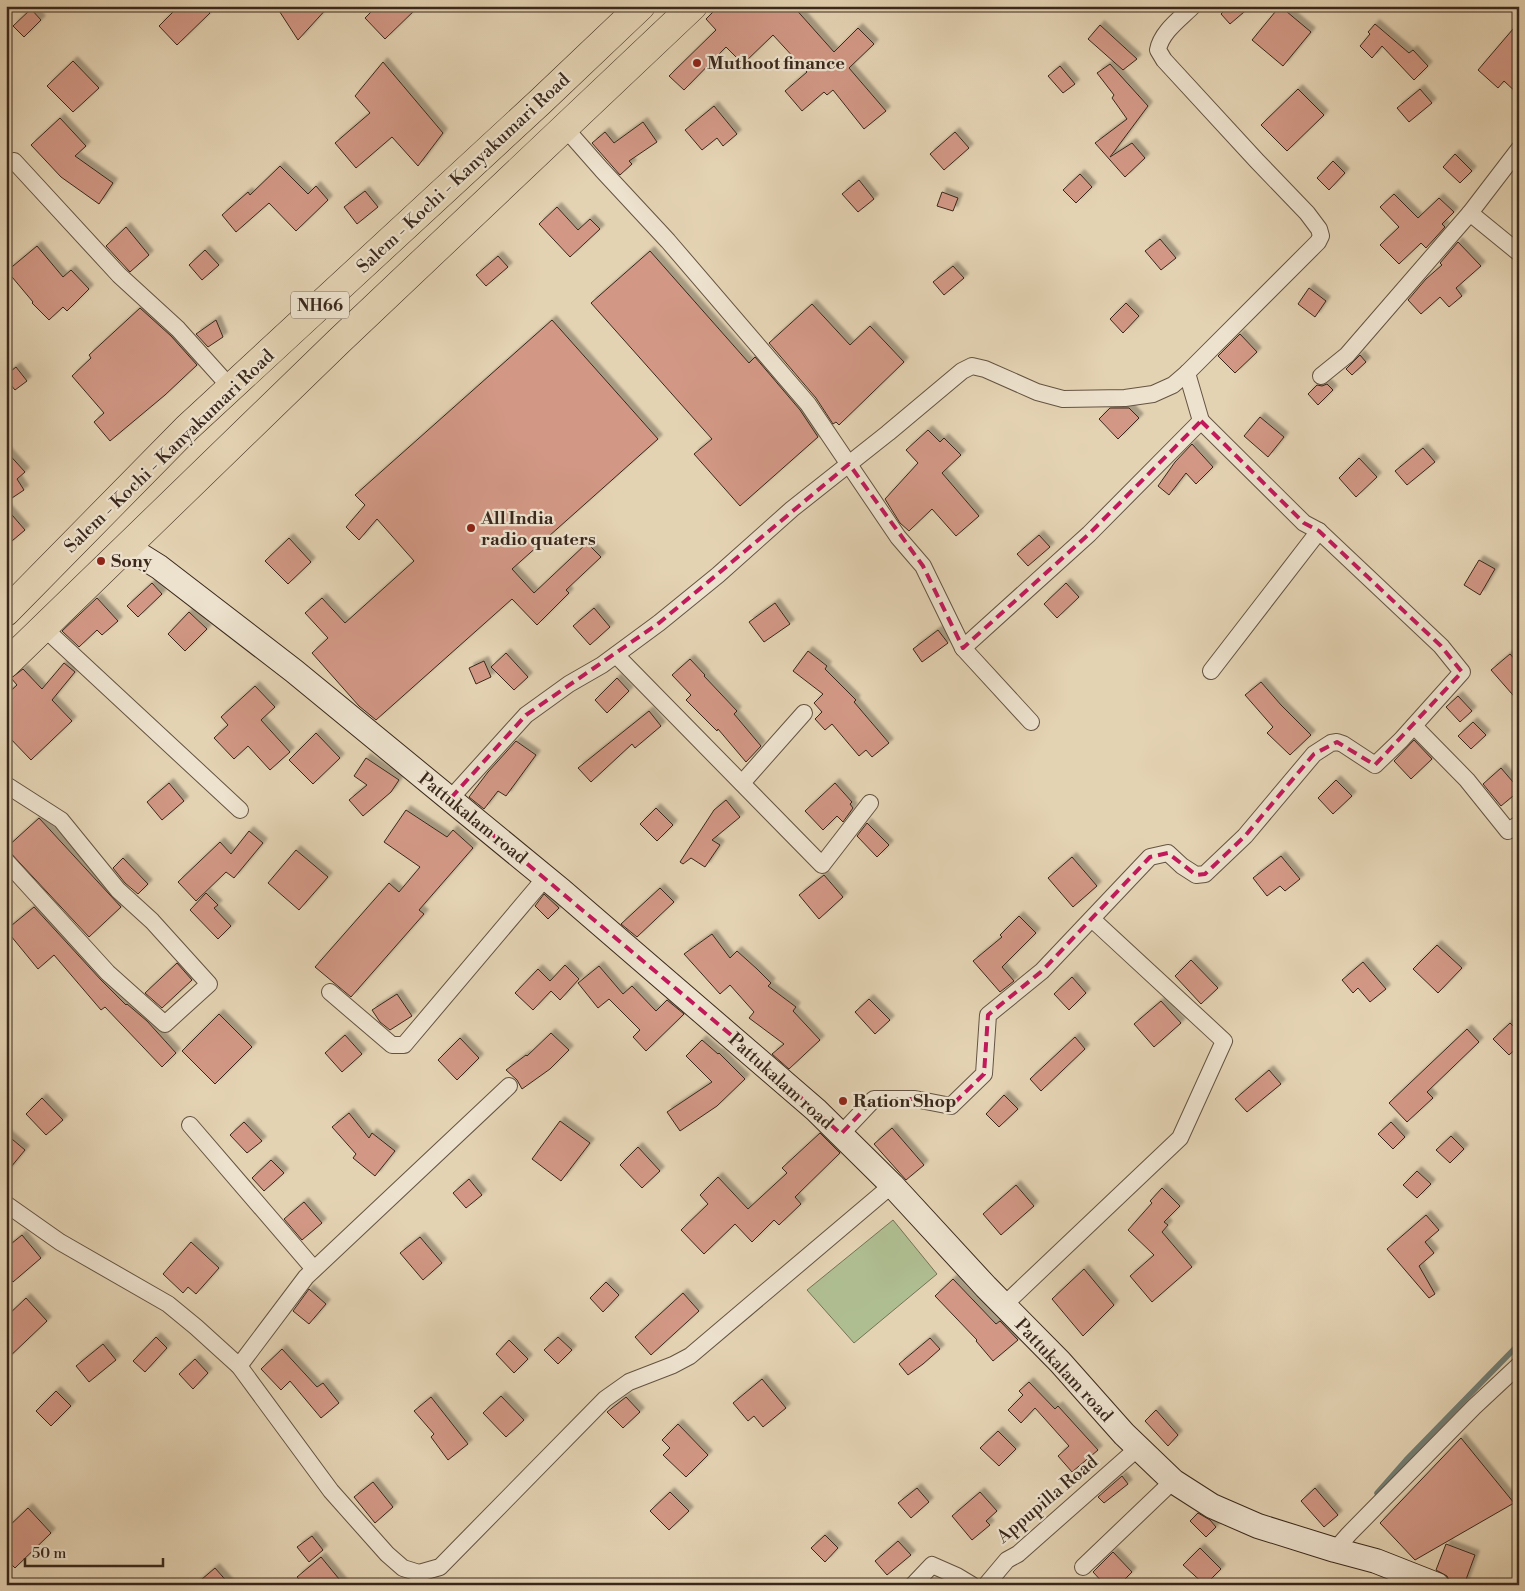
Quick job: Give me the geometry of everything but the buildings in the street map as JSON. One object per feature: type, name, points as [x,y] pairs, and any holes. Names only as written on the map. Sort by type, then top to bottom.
[{"type":"highway","name":"Salem - Kochi - Kanyakumari Road","points":[[6,612],[187,428],[542,101],[641,6]]},
{"type":"highway","points":[[6,664],[345,336],[693,6]]},
{"type":"main road","name":"Pattukalam road","points":[[127,547],[159,567],[242,629],[546,877],[689,1001],[743,1045],[816,1110],[892,1185],[1060,1362],[1124,1434],[1173,1482],[1212,1506],[1258,1526],[1376,1561],[1437,1585]]},
{"type":"street","points":[[450,799],[526,715],[569,684],[602,665],[674,611],[792,510],[962,371],[972,366],[985,369],[1036,392],[1063,399],[1125,398],[1153,394],[1173,385],[1187,373],[1318,242],[1321,236],[1319,229],[1307,213],[1164,60],[1158,50],[1159,42],[1166,33],[1193,6]]},
{"type":"street","points":[[564,128],[668,241],[808,404],[898,537],[923,566],[963,648],[1031,722]]},
{"type":"street","points":[[1321,376],[1347,355],[1470,212],[1519,149]]},
{"type":"street","points":[[14,161],[119,275],[178,329],[231,388]]},
{"type":"street","points":[[1470,212],[1519,253]]},
{"type":"street","points":[[840,1134],[874,1099],[915,1099],[951,1106],[984,1074],[988,1015],[1042,971],[1150,857],[1168,853],[1182,866],[1196,875],[1205,874],[1245,836],[1314,754],[1331,743],[1337,742],[1375,765],[1414,726],[1462,672],[1441,646],[1319,531],[1304,523],[1201,421],[1187,373]]},
{"type":"street","points":[[963,648],[1089,534],[1201,421]]},
{"type":"street","points":[[1211,672],[1319,531]]},
{"type":"street","points":[[44,628],[240,810]]},
{"type":"street","points":[[616,655],[822,864],[870,803]]},
{"type":"street","points":[[742,783],[804,713]]},
{"type":"street","points":[[1414,726],[1467,780],[1508,832],[1519,824]]},
{"type":"street","points":[[6,787],[8,786],[61,820],[118,890],[152,921],[209,984],[165,1024],[108,973],[6,861]]},
{"type":"street","points":[[330,992],[392,1045],[404,1045],[546,877]]},
{"type":"street","points":[[1004,1305],[1180,1138],[1224,1041],[1092,919]]},
{"type":"street","points":[[239,1366],[297,1287],[314,1269],[509,1086]]},
{"type":"street","points":[[190,1125],[314,1269]]},
{"type":"street","points":[[6,1204],[60,1242],[168,1304],[239,1366],[331,1491],[387,1554],[413,1579],[440,1567],[605,1399],[629,1382],[673,1366],[690,1356],[892,1185]]},
{"type":"street","points":[[1335,1550],[1474,1407],[1519,1365]]},
{"type":"street","name":"Appupilla Road","points":[[986,1585],[1006,1560],[1018,1554],[1138,1448]]},
{"type":"street","points":[[1083,1567],[1173,1482]]},
{"type":"street","points":[[913,1585],[932,1565],[972,1585]]},
{"type":"highlighted area","points":[[1201,421],[1304,523],[1319,531],[1441,646],[1462,672],[1375,765],[1337,742],[1314,754],[1245,836],[1205,874],[1196,875],[1168,853],[1150,857],[1042,971],[988,1015],[984,1074],[951,1106],[915,1099],[874,1099],[841,1134],[743,1045],[450,799],[526,715],[659,623],[849,464],[923,566],[963,648],[1089,534]]},
{"type":"green space","points":[[893,1220],[937,1274],[854,1343],[807,1290]]},
{"type":"waterway","points":[[1377,1493],[1406,1460],[1519,1344]]},
{"type":"place","name":"Muthoot finance","points":[[697,63]]},
{"type":"place","name":"All India radio quaters","points":[[471,528]]},
{"type":"place","name":"Sony","points":[[101,561]]},
{"type":"place","name":"Ration Shop","points":[[843,1101]]}]
